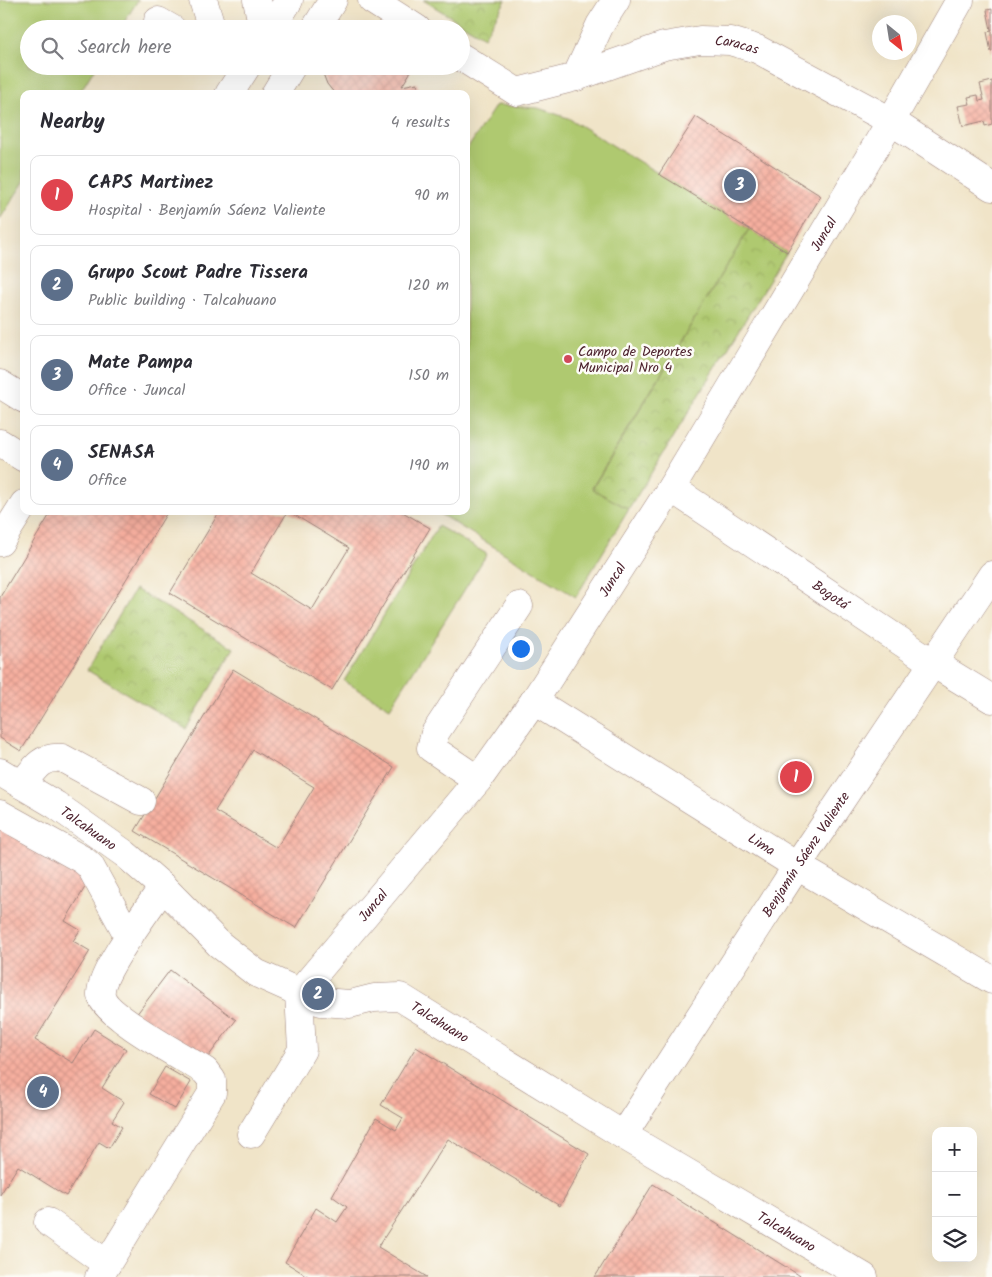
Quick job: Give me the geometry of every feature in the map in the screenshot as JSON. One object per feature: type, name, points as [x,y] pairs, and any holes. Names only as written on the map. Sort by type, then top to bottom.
[{"type":"street","points":[[203,0],[209,20]]},
{"type":"street","points":[[256,0],[261,20]]},
{"type":"street","points":[[277,20],[289,0]]},
{"type":"street","points":[[321,20],[333,0]]},
{"type":"street","points":[[372,0],[403,20]]},
{"type":"street","points":[[576,77],[600,25],[616,0]]},
{"type":"street","name":"Juncal","points":[[299,994],[478,780],[534,701],[670,488],[891,121],[960,0]]},
{"type":"street","name":"Caracas","points":[[470,63],[517,92],[576,77],[630,56],[664,46],[700,40],[730,41],[757,49],[891,121],[992,187]]},
{"type":"street","points":[[227,84],[237,75]]},
{"type":"street","points":[[277,90],[287,75]]},
{"type":"street","points":[[0,384],[20,396]]},
{"type":"street","points":[[0,443],[20,456]]},
{"type":"street","name":"Bogotá","points":[[670,488],[933,663],[992,699]]},
{"type":"street","points":[[0,542],[20,510]]},
{"type":"street","name":"Benjamín Sáenz Valiente","points":[[624,1135],[797,866],[992,575]]},
{"type":"street","points":[[478,780],[431,748],[435,732],[519,606]]},
{"type":"street","name":"Lima","points":[[534,701],[797,866],[992,980]]},
{"type":"street","points":[[11,778],[50,757],[62,758],[140,801]]},
{"type":"street","name":"Talcahuano","points":[[11,778],[56,805],[125,854],[163,887],[219,944],[256,973],[299,994],[321,1002],[350,1004],[374,998],[400,997],[624,1135],[864,1277]]},
{"type":"street","points":[[0,814],[83,860],[90,866],[129,937]]},
{"type":"street","points":[[48,1222],[103,1270],[212,1093],[212,1080],[205,1070],[126,1023],[107,1007],[102,998],[101,986],[129,937],[163,887]]},
{"type":"street","points":[[251,1134],[302,1050],[299,994]]},
{"type":"green space","points":[[0,0],[138,0],[126,20],[20,20],[20,75],[91,75],[81,90],[20,90],[20,188],[0,219]]},
{"type":"green space","points":[[423,0],[506,0],[484,37],[470,29],[470,20],[456,20]]},
{"type":"green space","name":"Campo de Deportes Municipal Nro 4","points":[[496,105],[538,108],[568,118],[749,229],[592,488],[629,509],[576,597],[442,515],[470,515],[470,145]]},
{"type":"green space","points":[[749,229],[787,252],[629,509],[592,489]]},
{"type":"green space","points":[[438,526],[487,554],[390,708],[344,681]]},
{"type":"green space","points":[[135,589],[234,648],[186,729],[87,670]]},
{"type":"building","points":[[992,9],[992,30],[991,30],[987,10]]},
{"type":"building","points":[[992,31],[992,52],[991,52],[987,32]]},
{"type":"building","points":[[324,75],[409,75],[402,86],[417,83],[419,90],[332,90]]},
{"type":"building","points":[[992,81],[992,124],[985,126],[984,121],[963,126],[958,106],[970,104],[968,97],[978,95],[979,101],[984,100],[980,84]]},
{"type":"building","points":[[696,117],[821,196],[787,252],[659,174]]},
{"type":"building","points":[[50,515],[166,515],[21,751],[0,738],[0,597]]},
{"type":"building","points":[[218,515],[286,515],[251,573],[312,610],[349,548],[295,515],[408,515],[430,528],[332,690],[170,593]]},
{"type":"building","points":[[233,669],[394,767],[296,928],[135,831]],"holes":[[[253,750],[314,787],[277,848],[215,811]]]},
{"type":"building","points":[[0,826],[90,879],[65,921],[80,930],[73,941],[90,951],[35,1040],[73,1063],[94,1029],[126,1049],[102,1088],[124,1102],[112,1121],[122,1127],[109,1148],[99,1142],[66,1196],[18,1166],[0,1195]]},
{"type":"building","points":[[170,970],[236,1020],[202,1065],[136,1015]]},
{"type":"building","points":[[416,1047],[589,1154],[560,1206],[448,1139],[378,1247],[427,1277],[309,1277],[285,1262],[316,1208],[337,1222],[347,1207],[332,1196],[376,1118],[396,1130],[403,1118],[381,1105]]},
{"type":"building","points":[[165,1067],[191,1082],[175,1109],[149,1094]]},
{"type":"building","points":[[653,1184],[802,1277],[595,1277]]},
{"type":"place","name":"Mate Pampa","points":[[740,185]]},
{"type":"place","name":"Campo de Deportes Municipal Nro 4","points":[[568,359]]},
{"type":"place","name":"CAPS Martinez","points":[[796,777]]},
{"type":"place","name":"Grupo Scout Padre Tissera","points":[[318,994]]},
{"type":"place","name":"SENASA","points":[[43,1092]]}]
